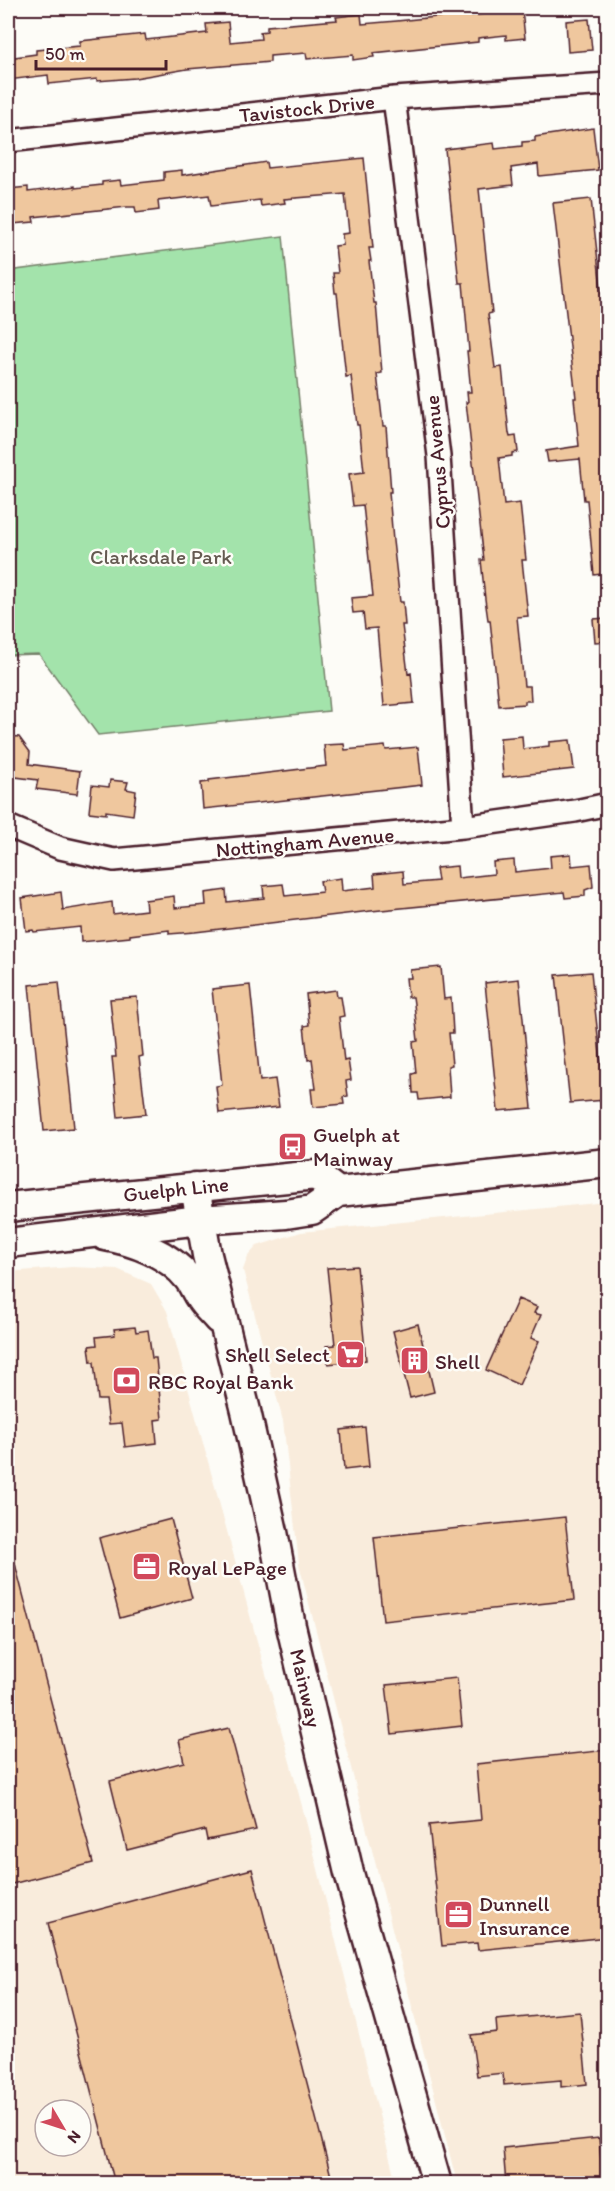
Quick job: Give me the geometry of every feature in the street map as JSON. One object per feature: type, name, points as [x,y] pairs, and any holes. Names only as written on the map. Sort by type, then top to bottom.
[{"type":"main road","name":"Guelph Line","points":[[8,1243],[201,1221],[286,1214],[312,1210],[338,1192],[608,1163]]},
{"type":"main road","name":"Guelph Line","points":[[8,1207],[316,1175],[338,1192]]},
{"type":"main road","name":"Mainway","points":[[195,1187],[210,1266],[273,1532],[293,1634],[349,1873],[437,2184]]},
{"type":"main road","points":[[79,1235],[107,1236],[125,1240],[160,1256],[187,1278],[200,1299],[226,1327]]},
{"type":"street","name":"Tavistock Drive","points":[[8,141],[394,98],[608,84]]},
{"type":"street","name":"Cyprus Avenue","points":[[394,98],[439,456],[464,827]]},
{"type":"street","name":"Nottingham Avenue","points":[[8,825],[60,848],[114,860],[464,827],[608,804]]},
{"type":"shaded area","points":[[607,1202],[607,2183],[457,2183],[299,1564],[283,1421],[243,1270],[248,1256],[257,1246],[301,1232]]},
{"type":"shaded area","points":[[72,1267],[117,1269],[151,1284],[167,1311],[305,1817],[396,2183],[8,2184],[8,1272]]},
{"type":"green space","name":"Clarksdale Park","points":[[283,236],[329,711],[98,735],[39,654],[8,655],[8,271]]},
{"type":"building","points":[[467,8],[468,16],[522,10],[525,38],[506,40],[506,35],[478,38],[478,42],[373,53],[374,57],[353,60],[353,55],[307,59],[306,53],[270,56],[270,62],[187,69],[135,78],[49,84],[48,75],[8,80],[8,58],[36,54],[36,50],[80,46],[80,41],[145,34],[146,40],[207,33],[206,24],[228,22],[230,42],[261,39],[260,32],[267,31],[267,26],[337,20],[336,17],[361,14],[362,24],[397,21],[446,16],[446,10]]},
{"type":"building","points":[[589,19],[592,50],[568,52],[566,21]]},
{"type":"building","points":[[593,128],[598,170],[539,176],[538,164],[511,168],[513,185],[479,189],[492,313],[488,314],[495,368],[502,367],[509,433],[510,437],[516,436],[518,452],[512,453],[512,456],[499,458],[504,505],[520,503],[526,560],[522,560],[528,616],[517,617],[524,686],[530,686],[531,701],[525,701],[525,704],[499,706],[490,620],[488,620],[485,599],[481,560],[484,560],[466,402],[468,402],[467,392],[471,392],[463,283],[459,283],[445,149],[494,143],[495,149],[522,146],[522,142],[535,141],[535,137]]},
{"type":"building","points":[[364,158],[373,248],[369,248],[371,261],[369,261],[374,303],[376,303],[382,373],[377,374],[383,426],[386,426],[393,541],[405,625],[402,625],[414,703],[384,706],[377,628],[365,629],[363,612],[353,613],[351,598],[373,596],[363,505],[353,506],[349,474],[364,472],[351,376],[346,377],[333,273],[338,273],[335,246],[343,245],[342,234],[349,233],[345,194],[284,199],[285,203],[261,206],[260,200],[211,206],[209,195],[158,201],[159,210],[136,213],[135,207],[127,207],[33,217],[34,222],[12,224],[11,210],[8,210],[8,189],[28,187],[28,192],[102,185],[102,182],[120,180],[121,185],[164,180],[164,172],[182,170],[182,175],[266,162],[267,168]]},
{"type":"building","points":[[591,199],[608,351],[608,573],[594,575],[587,500],[584,500],[580,459],[548,462],[546,451],[579,446],[574,398],[576,398],[553,203]]},
{"type":"building","points":[[608,618],[608,641],[595,642],[593,619]]},
{"type":"building","points":[[8,736],[19,737],[30,752],[29,764],[80,771],[77,794],[36,789],[38,780],[8,776]]},
{"type":"building","points":[[522,736],[523,749],[549,746],[549,742],[570,740],[574,769],[503,777],[500,738]]},
{"type":"building","points":[[344,744],[345,750],[385,746],[386,750],[418,747],[422,785],[203,809],[201,783],[209,782],[209,780],[326,766],[324,745]]},
{"type":"building","points":[[110,780],[128,782],[126,789],[136,791],[133,815],[106,811],[106,814],[89,812],[92,785],[109,787]]},
{"type":"building","points":[[571,854],[572,866],[591,864],[593,887],[585,890],[585,896],[565,898],[564,892],[371,911],[195,932],[169,934],[169,930],[81,942],[80,927],[26,931],[22,898],[61,892],[63,910],[112,902],[113,914],[146,910],[145,900],[174,896],[175,908],[206,905],[205,893],[226,890],[227,902],[264,898],[263,886],[283,884],[285,896],[322,892],[320,881],[341,878],[342,891],[375,887],[374,874],[403,871],[404,884],[438,881],[436,868],[457,866],[458,878],[494,874],[493,862],[514,860],[515,872],[551,868],[550,856]]},
{"type":"building","points":[[441,967],[444,999],[451,998],[453,1033],[449,1033],[452,1065],[448,1066],[450,1097],[419,1100],[418,1093],[413,1093],[412,1074],[416,1073],[413,1042],[418,1041],[413,997],[408,997],[406,978],[411,978],[410,970]]},
{"type":"building","points":[[591,972],[605,1100],[570,1103],[556,975]]},
{"type":"building","points":[[519,979],[532,1108],[498,1111],[485,983]]},
{"type":"building","points":[[59,982],[74,1128],[44,1131],[29,985]]},
{"type":"building","points":[[250,985],[260,1081],[275,1079],[279,1107],[219,1113],[216,1086],[222,1085],[212,989]]},
{"type":"building","points":[[336,990],[337,997],[341,997],[344,1016],[339,1017],[344,1061],[348,1060],[351,1080],[346,1081],[348,1096],[343,1097],[344,1104],[313,1107],[311,1089],[316,1089],[312,1059],[308,1060],[304,1026],[309,1025],[306,994]]},
{"type":"building","points":[[137,997],[143,1056],[139,1057],[146,1114],[118,1117],[112,1057],[116,1057],[110,999]]},
{"type":"building","points":[[357,1266],[366,1360],[328,1364],[326,1346],[335,1345],[327,1268]]},
{"type":"building","points":[[518,1299],[537,1307],[534,1313],[541,1315],[531,1338],[539,1341],[519,1385],[486,1370]]},
{"type":"building","name":"Shell","points":[[418,1324],[434,1392],[410,1398],[393,1331]]},
{"type":"building","name":"RBC Royal Bank","points":[[135,1327],[136,1332],[148,1330],[152,1358],[156,1358],[162,1419],[155,1420],[157,1443],[125,1447],[122,1423],[109,1424],[106,1400],[98,1400],[94,1362],[91,1362],[89,1346],[97,1345],[96,1337],[115,1335],[114,1329]]},
{"type":"building","points":[[365,1427],[369,1467],[344,1470],[341,1430]]},
{"type":"building","points":[[565,1517],[574,1600],[383,1621],[374,1537]]},
{"type":"building","points":[[171,1519],[192,1598],[120,1618],[99,1538]]},
{"type":"building","points":[[8,1552],[12,1552],[93,1863],[8,1885]]},
{"type":"building","points":[[457,1678],[462,1726],[392,1734],[386,1685]]},
{"type":"building","points":[[229,1728],[256,1830],[207,1840],[205,1830],[127,1850],[110,1781],[184,1762],[179,1740]]},
{"type":"building","points":[[608,1750],[608,1937],[478,1950],[477,1943],[442,1946],[429,1825],[481,1820],[476,1764]]},
{"type":"building","points":[[252,1869],[333,2184],[115,2184],[48,1923]]},
{"type":"building","points":[[580,2012],[587,2084],[561,2087],[561,2080],[504,2085],[503,2073],[477,2076],[471,2035],[497,2032],[496,2020]]},
{"type":"building","points":[[599,2138],[603,2184],[506,2184],[503,2148]]},
{"type":"place","name":"Guelph at Mainway","points":[[292,1146]]},
{"type":"place","name":"Shell Select","points":[[351,1354]]},
{"type":"place","name":"Shell","points":[[414,1361]]},
{"type":"place","name":"RBC Royal Bank","points":[[127,1381]]},
{"type":"place","name":"Royal LePage","points":[[147,1567]]},
{"type":"place","name":"Dunnell Insurance","points":[[458,1915]]}]
